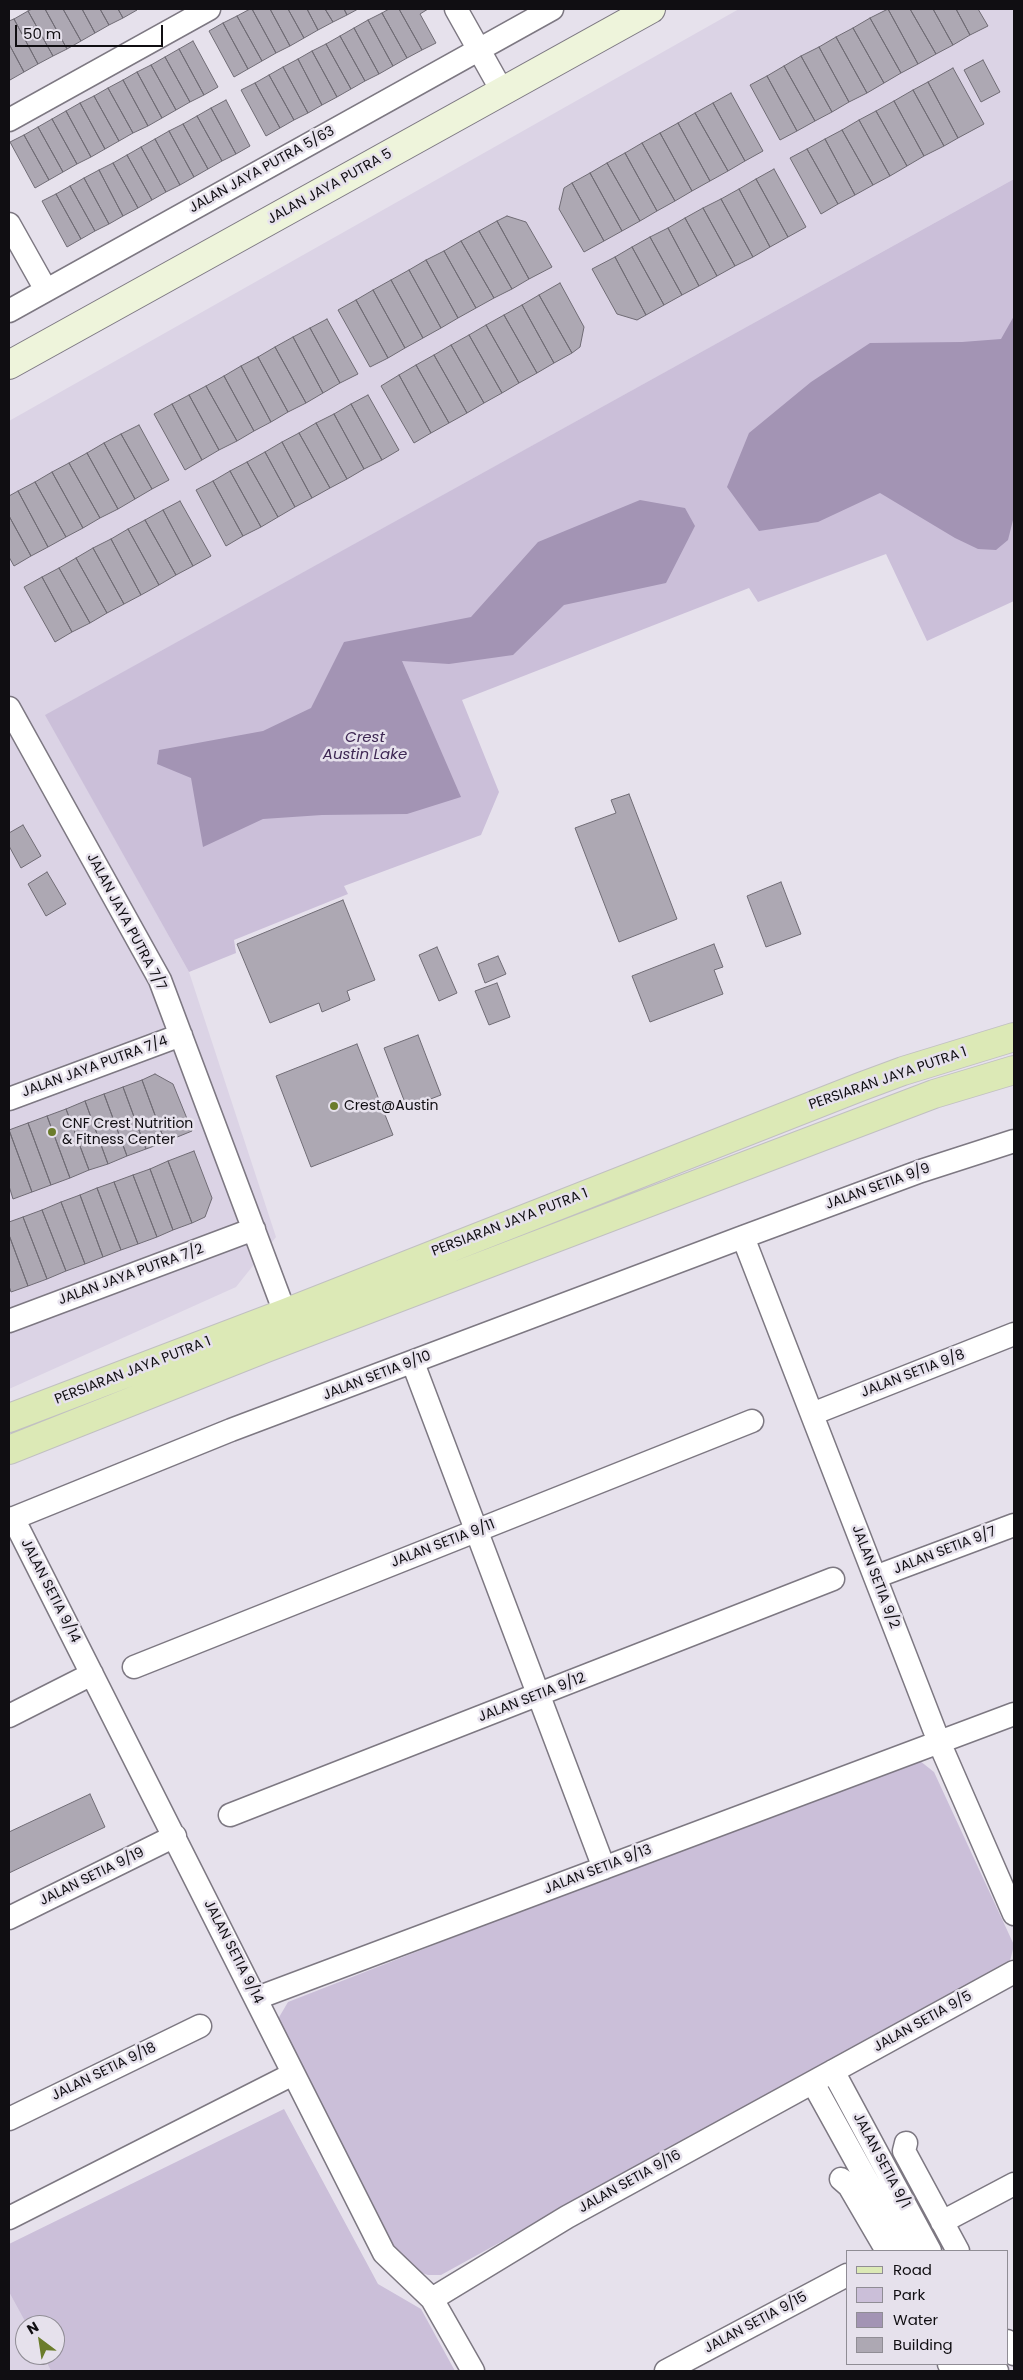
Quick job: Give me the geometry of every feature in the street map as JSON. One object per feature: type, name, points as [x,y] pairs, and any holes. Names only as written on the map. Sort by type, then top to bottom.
[{"type":"main road","name":"PERSIARAN JAYA PUTRA 1","points":[[9,1418],[286,1312],[903,1070],[1014,1036]]},
{"type":"main road","name":"PERSIARAN JAYA PUTRA 1","points":[[9,1450],[266,1348],[934,1094],[1014,1070]]},
{"type":"street","points":[[9,120],[209,9]]},
{"type":"street","points":[[456,9],[502,91]]},
{"type":"street","name":"JALAN JAYA PUTRA 5/63","points":[[9,311],[552,9]]},
{"type":"street","name":"JALAN JAYA PUTRA 5","points":[[9,365],[651,9]]},
{"type":"street","points":[[9,224],[46,290]]},
{"type":"street","name":"JALAN JAYA PUTRA 7/7","points":[[9,708],[160,980],[286,1312]]},
{"type":"street","name":"JALAN JAYA PUTRA 7/4","points":[[9,1099],[181,1035]]},
{"type":"street","name":"JALAN SETIA 9/9","points":[[743,1237],[921,1171],[1014,1141]]},
{"type":"street","name":"JALAN JAYA PUTRA 7/2","points":[[9,1321],[254,1229]]},
{"type":"street","name":"JALAN SETIA 9/10","points":[[11,1519],[232,1430],[743,1237]]},
{"type":"street","name":"JALAN SETIA 9/2","points":[[743,1237],[939,1742],[1014,1914]]},
{"type":"street","name":"JALAN SETIA 9/8","points":[[812,1414],[1014,1334]]},
{"type":"street","points":[[413,1363],[604,1868]]},
{"type":"street","name":"JALAN SETIA 9/11","points":[[134,1667],[752,1421]]},
{"type":"street","name":"JALAN SETIA 9/14","points":[[11,1519],[175,1836],[384,2253],[432,2299],[473,2371]]},
{"type":"street","name":"JALAN SETIA 9/7","points":[[875,1578],[1014,1524]]},
{"type":"street","name":"JALAN SETIA 9/12","points":[[230,1816],[833,1579]]},
{"type":"street","points":[[9,1716],[92,1674]]},
{"type":"street","name":"JALAN SETIA 9/13","points":[[257,1998],[1014,1714]]},
{"type":"street","name":"JALAN SETIA 9/19","points":[[9,1918],[175,1836]]},
{"type":"street","name":"JALAN SETIA 9/5","points":[[833,2071],[1014,1972]]},
{"type":"street","name":"JALAN SETIA 9/18","points":[[9,2118],[200,2026]]},
{"type":"street","name":"JALAN SETIA 9/16","points":[[432,2299],[567,2217],[833,2071]]},
{"type":"street","name":"JALAN SETIA 9/1","points":[[833,2071],[929,2250]]},
{"type":"street","points":[[9,2218],[293,2074]]},
{"type":"street","name":"JALAN SETIA 9/1","points":[[813,2082],[905,2250]]},
{"type":"street","points":[[906,2143],[904,2151],[957,2250]]},
{"type":"street","points":[[841,2179],[850,2186],[886,2250]]},
{"type":"street","points":[[942,2222],[1014,2184]]},
{"type":"street","name":"JALAN SETIA 9/15","points":[[666,2371],[846,2276]]},
{"type":"street","points":[[1008,2343],[1014,2354]]},
{"type":"shaded area","points":[[739,9],[1014,9],[1014,179],[46,715],[189,972],[276,1237],[236,1287],[9,1389],[9,421]]},
{"type":"shaded area","points":[[9,2292],[22,2315],[15,2315],[15,2365],[48,2365],[51,2371],[9,2371]]},
{"type":"green space","points":[[1014,179],[1014,601],[927,641],[886,554],[758,602],[749,588],[462,700],[499,792],[481,835],[344,886],[348,894],[234,940],[236,953],[189,972],[45,715]]},
{"type":"green space","points":[[915,1757],[934,1772],[1014,1945],[1010,1961],[441,2275],[428,2275],[412,2270],[399,2259],[278,2019],[288,2002]]},
{"type":"green space","points":[[284,2109],[378,2284],[421,2309],[455,2371],[51,2371],[48,2365],[65,2365],[65,2315],[22,2315],[9,2292],[9,2244]]},
{"type":"water","points":[[1014,316],[1014,516],[1008,540],[996,550],[978,549],[955,538],[880,493],[818,522],[759,531],[727,487],[749,433],[811,382],[870,343],[962,342],[1001,339]]},
{"type":"water","name":"Crest Austin Lake","points":[[640,500],[685,508],[695,526],[666,583],[564,605],[513,655],[449,664],[402,661],[461,797],[407,814],[322,815],[263,819],[203,847],[191,778],[157,764],[159,750],[263,731],[311,708],[344,642],[471,617],[538,542]]},
{"type":"building","points":[[32,9],[45,9],[67,49],[53,56],[28,11]]},
{"type":"building","points":[[45,9],[63,9],[81,41],[67,49]]},
{"type":"building","points":[[63,9],[82,9],[95,33],[81,41]]},
{"type":"building","points":[[82,9],[100,9],[109,25],[95,33]]},
{"type":"building","points":[[100,9],[118,9],[123,18],[109,25]]},
{"type":"building","points":[[118,9],[137,9],[137,10],[123,18]]},
{"type":"building","points":[[252,9],[276,53],[262,61],[237,16]]},
{"type":"building","points":[[252,9],[270,9],[290,46],[276,53]]},
{"type":"building","points":[[270,9],[288,9],[304,38],[290,46]]},
{"type":"building","points":[[288,9],[307,9],[318,30],[304,38]]},
{"type":"building","points":[[307,9],[325,9],[333,22],[318,30]]},
{"type":"building","points":[[325,9],[344,9],[347,15],[333,22]]},
{"type":"building","points":[[344,9],[358,9],[347,15]]},
{"type":"building","points":[[389,9],[399,9],[422,50],[407,58],[382,13]]},
{"type":"building","points":[[399,9],[428,9],[420,14],[436,43],[422,50]]},
{"type":"building","points":[[888,9],[918,64],[901,73],[870,18]]},
{"type":"building","points":[[888,9],[910,9],[936,54],[918,64]]},
{"type":"building","points":[[910,9],[933,9],[953,45],[936,54]]},
{"type":"building","points":[[933,9],[956,9],[970,35],[953,45]]},
{"type":"building","points":[[956,9],[978,9],[988,26],[970,35]]},
{"type":"building","points":[[28,11],[53,56],[38,64],[14,19]]},
{"type":"building","points":[[382,13],[407,58],[393,66],[368,20]]},
{"type":"building","points":[[237,16],[262,61],[248,69],[223,23]]},
{"type":"building","points":[[870,18],[901,73],[884,83],[853,28]]},
{"type":"building","points":[[14,19],[38,64],[24,72],[9,44],[9,21]]},
{"type":"building","points":[[368,20],[393,66],[379,74],[354,28]]},
{"type":"building","points":[[223,23],[248,69],[234,77],[209,31]]},
{"type":"building","points":[[354,28],[379,74],[365,81],[340,36]]},
{"type":"building","points":[[853,28],[884,83],[867,93],[836,37]]},
{"type":"building","points":[[340,36],[365,81],[351,89],[326,44]]},
{"type":"building","points":[[836,37],[867,93],[849,102],[819,47]]},
{"type":"building","points":[[193,41],[218,87],[204,95],[179,49]]},
{"type":"building","points":[[9,44],[24,72],[10,80],[9,77]]},
{"type":"building","points":[[326,44],[351,89],[337,97],[312,51]]},
{"type":"building","points":[[819,47],[849,102],[832,112],[801,56]]},
{"type":"building","points":[[179,49],[204,95],[190,102],[165,57]]},
{"type":"building","points":[[312,51],[337,97],[322,105],[298,59]]},
{"type":"building","points":[[801,56],[832,112],[815,121],[784,66]]},
{"type":"building","points":[[165,57],[190,102],[176,110],[151,65]]},
{"type":"building","points":[[298,59],[322,105],[308,113],[283,67]]},
{"type":"building","points":[[983,60],[1000,92],[981,102],[964,70]]},
{"type":"building","points":[[151,65],[176,110],[162,118],[137,72]]},
{"type":"building","points":[[784,66],[815,121],[797,131],[767,76]]},
{"type":"building","points":[[283,67],[308,113],[294,120],[269,75]]},
{"type":"building","points":[[953,68],[984,124],[958,138],[928,82]]},
{"type":"building","points":[[137,72],[162,118],[148,126],[123,80]]},
{"type":"building","points":[[269,75],[294,120],[280,128],[255,83]]},
{"type":"building","points":[[767,76],[797,131],[780,140],[750,85]]},
{"type":"building","points":[[123,80],[148,126],[133,133],[108,88]]},
{"type":"building","points":[[928,82],[958,138],[944,146],[913,90]]},
{"type":"building","points":[[255,83],[280,128],[266,136],[241,90]]},
{"type":"building","points":[[108,88],[133,133],[119,141],[94,96]]},
{"type":"building","points":[[913,90],[944,146],[924,156],[894,101]]},
{"type":"building","points":[[731,93],[763,151],[745,161],[713,103]]},
{"type":"building","points":[[94,96],[119,141],[105,149],[80,103]]},
{"type":"building","points":[[226,100],[250,146],[236,154],[211,108]]},
{"type":"building","points":[[894,101],[924,156],[907,166],[876,111]]},
{"type":"building","points":[[80,103],[105,149],[91,157],[66,111]]},
{"type":"building","points":[[713,103],[745,161],[728,171],[695,113]]},
{"type":"building","points":[[211,108],[236,154],[222,161],[197,116]]},
{"type":"building","points":[[66,111],[91,157],[77,164],[52,119]]},
{"type":"building","points":[[876,111],[907,166],[890,176],[859,120]]},
{"type":"building","points":[[695,113],[728,171],[710,181],[678,123]]},
{"type":"building","points":[[197,116],[222,161],[208,169],[183,124]]},
{"type":"building","points":[[52,119],[77,164],[63,172],[38,127]]},
{"type":"building","points":[[859,120],[890,176],[873,185],[842,130]]},
{"type":"building","points":[[678,123],[710,181],[692,191],[660,133]]},
{"type":"building","points":[[183,124],[208,169],[194,177],[169,131]]},
{"type":"building","points":[[38,127],[63,172],[49,180],[24,135]]},
{"type":"building","points":[[842,130],[873,185],[855,195],[825,139]]},
{"type":"building","points":[[169,131],[194,177],[180,185],[155,139]]},
{"type":"building","points":[[660,133],[692,191],[675,201],[642,143]]},
{"type":"building","points":[[24,135],[49,180],[35,188],[10,142]]},
{"type":"building","points":[[155,139],[180,185],[166,192],[141,147]]},
{"type":"building","points":[[825,139],[855,195],[838,204],[807,149]]},
{"type":"building","points":[[642,143],[675,201],[657,211],[625,153]]},
{"type":"building","points":[[141,147],[166,192],[152,200],[127,155]]},
{"type":"building","points":[[807,149],[838,204],[821,214],[790,158]]},
{"type":"building","points":[[625,153],[657,211],[640,221],[607,163]]},
{"type":"building","points":[[127,155],[152,200],[138,208],[113,163]]},
{"type":"building","points":[[113,163],[138,208],[123,216],[99,170]]},
{"type":"building","points":[[607,163],[640,221],[622,231],[590,173]]},
{"type":"building","points":[[774,169],[806,227],[788,237],[756,179]]},
{"type":"building","points":[[99,170],[123,216],[109,224],[84,178]]},
{"type":"building","points":[[590,173],[622,231],[604,241],[572,183]]},
{"type":"building","points":[[84,178],[109,224],[95,231],[70,186]]},
{"type":"building","points":[[756,179],[788,237],[770,247],[739,189]]},
{"type":"building","points":[[572,183],[604,241],[584,252],[559,209],[564,188]]},
{"type":"building","points":[[70,186],[95,231],[81,239],[56,194]]},
{"type":"building","points":[[739,189],[770,247],[753,257],[721,199]]},
{"type":"building","points":[[56,194],[81,239],[67,247],[42,201]]},
{"type":"building","points":[[721,199],[753,257],[735,266],[703,208]]},
{"type":"building","points":[[703,208],[735,266],[717,276],[685,218]]},
{"type":"building","points":[[507,216],[526,222],[552,267],[529,279],[497,221]]},
{"type":"building","points":[[685,218],[717,276],[699,286],[668,228]]},
{"type":"building","points":[[497,221],[529,279],[512,289],[479,231]]},
{"type":"building","points":[[668,228],[699,286],[682,295],[650,237]]},
{"type":"building","points":[[479,231],[512,289],[494,298],[461,241]]},
{"type":"building","points":[[650,237],[682,295],[664,305],[632,247]]},
{"type":"building","points":[[461,241],[494,298],[476,308],[444,251]]},
{"type":"building","points":[[632,247],[664,305],[646,315],[615,257]]},
{"type":"building","points":[[444,251],[476,308],[458,318],[426,260]]},
{"type":"building","points":[[615,257],[646,315],[637,320],[617,314],[592,269]]},
{"type":"building","points":[[426,260],[458,318],[441,328],[409,270]]},
{"type":"building","points":[[409,270],[441,328],[423,338],[391,280]]},
{"type":"building","points":[[391,280],[423,338],[405,348],[373,290]]},
{"type":"building","points":[[560,283],[584,327],[580,347],[572,353],[539,295]]},
{"type":"building","points":[[373,290],[405,348],[388,358],[356,300]]},
{"type":"building","points":[[539,295],[572,353],[554,363],[522,305]]},
{"type":"building","points":[[356,300],[388,358],[370,367],[338,310]]},
{"type":"building","points":[[522,305],[554,363],[537,373],[504,315]]},
{"type":"building","points":[[504,315],[537,373],[519,383],[486,325]]},
{"type":"building","points":[[327,319],[358,374],[340,383],[310,328]]},
{"type":"building","points":[[486,325],[519,383],[502,393],[469,335]]},
{"type":"building","points":[[310,328],[340,383],[323,393],[293,337]]},
{"type":"building","points":[[469,335],[502,393],[484,403],[451,345]]},
{"type":"building","points":[[293,337],[323,393],[306,403],[275,347]]},
{"type":"building","points":[[451,345],[484,403],[467,413],[434,355]]},
{"type":"building","points":[[275,347],[306,403],[288,412],[258,357]]},
{"type":"building","points":[[434,355],[467,413],[449,423],[416,365]]},
{"type":"building","points":[[258,357],[288,412],[271,422],[241,366]]},
{"type":"building","points":[[416,365],[449,423],[431,433],[399,375]]},
{"type":"building","points":[[241,366],[271,422],[254,431],[224,376]]},
{"type":"building","points":[[399,375],[431,433],[414,443],[381,386]]},
{"type":"building","points":[[224,376],[254,431],[237,441],[206,386]]},
{"type":"building","points":[[206,386],[237,441],[219,450],[189,395]]},
{"type":"building","points":[[189,395],[219,450],[202,460],[172,404]]},
{"type":"building","points":[[368,395],[399,450],[382,460],[351,404]]},
{"type":"building","points":[[172,404],[202,460],[185,470],[154,414]]},
{"type":"building","points":[[351,404],[382,460],[364,469],[334,414]]},
{"type":"building","points":[[334,414],[364,469],[347,479],[316,423]]},
{"type":"building","points":[[316,423],[347,479],[330,488],[299,433]]},
{"type":"building","points":[[139,425],[169,480],[152,489],[121,434]]},
{"type":"building","points":[[299,433],[330,488],[312,498],[282,442]]},
{"type":"building","points":[[121,434],[152,489],[135,499],[104,443]]},
{"type":"building","points":[[282,442],[312,498],[295,507],[265,452]]},
{"type":"building","points":[[104,443],[135,499],[118,509],[87,453]]},
{"type":"building","points":[[265,452],[295,507],[278,517],[247,462]]},
{"type":"building","points":[[87,453],[118,509],[100,518],[69,463]]},
{"type":"building","points":[[247,462],[278,517],[261,527],[230,471]]},
{"type":"building","points":[[69,463],[100,518],[83,528],[52,472]]},
{"type":"building","points":[[230,471],[261,527],[243,536],[213,481]]},
{"type":"building","points":[[52,472],[83,528],[66,537],[35,482]]},
{"type":"building","points":[[213,481],[243,536],[226,546],[196,490]]},
{"type":"building","points":[[35,482],[66,537],[48,547],[18,491]]},
{"type":"building","points":[[18,491],[48,547],[31,556],[9,516],[9,496]]},
{"type":"building","points":[[180,501],[211,556],[193,566],[163,510]]},
{"type":"building","points":[[163,510],[193,566],[176,575],[145,520]]},
{"type":"building","points":[[9,516],[31,556],[14,566],[9,557]]},
{"type":"building","points":[[145,520],[176,575],[159,585],[128,529]]},
{"type":"building","points":[[128,529],[159,585],[141,595],[111,539]]},
{"type":"building","points":[[111,539],[141,595],[124,604],[93,548]]},
{"type":"building","points":[[93,548],[124,604],[107,613],[76,558]]},
{"type":"building","points":[[76,558],[107,613],[90,623],[59,568]]},
{"type":"building","points":[[59,568],[90,623],[72,632],[42,577]]},
{"type":"building","points":[[42,577],[72,632],[55,642],[24,587]]},
{"type":"building","points":[[629,794],[677,919],[619,942],[575,828],[616,813],[611,800]]},
{"type":"building","points":[[23,825],[41,856],[21,868],[9,846],[9,833]]},
{"type":"building","points":[[47,872],[66,904],[46,916],[28,884]]},
{"type":"building","points":[[781,882],[801,934],[766,947],[747,896]]},
{"type":"building","points":[[343,900],[375,980],[347,991],[350,1000],[322,1012],[319,1003],[270,1023],[237,944]]},
{"type":"building","points":[[714,944],[723,967],[714,970],[723,994],[650,1022],[632,976]]},
{"type":"building","points":[[437,947],[457,993],[439,1001],[419,955]]},
{"type":"building","points":[[498,956],[506,974],[485,983],[478,964]]},
{"type":"building","points":[[497,983],[510,1017],[489,1025],[475,991]]},
{"type":"building","points":[[418,1035],[441,1095],[407,1108],[384,1048]]},
{"type":"building","name":"Crest@Austin","points":[[357,1044],[393,1135],[311,1167],[276,1076]]},
{"type":"building","points":[[155,1074],[173,1084],[192,1131],[165,1142],[142,1080]]},
{"type":"building","points":[[142,1080],[165,1142],[146,1149],[123,1087]]},
{"type":"building","points":[[123,1087],[146,1149],[127,1156],[104,1094]]},
{"type":"building","points":[[104,1094],[127,1156],[108,1164],[85,1101]]},
{"type":"building","points":[[85,1101],[108,1164],[89,1170],[66,1109]]},
{"type":"building","points":[[66,1109],[89,1170],[70,1178],[47,1116]]},
{"type":"building","points":[[47,1116],[70,1178],[51,1185],[28,1123]]},
{"type":"building","points":[[28,1123],[51,1185],[32,1192],[9,1130]]},
{"type":"building","points":[[9,1130],[32,1192],[13,1199],[9,1186]]},
{"type":"building","points":[[194,1151],[212,1198],[205,1217],[192,1223],[168,1161]]},
{"type":"building","points":[[168,1161],[192,1223],[173,1230],[150,1169]]},
{"type":"building","points":[[150,1169],[173,1230],[157,1237],[133,1175]]},
{"type":"building","points":[[133,1175],[157,1237],[138,1244],[114,1182]]},
{"type":"building","points":[[114,1182],[138,1244],[121,1250],[97,1188]]},
{"type":"building","points":[[97,1188],[121,1250],[103,1257],[80,1195]]},
{"type":"building","points":[[80,1195],[103,1257],[85,1264],[61,1202]]},
{"type":"building","points":[[61,1202],[85,1264],[66,1271],[42,1210]]},
{"type":"building","points":[[42,1210],[66,1271],[47,1279],[23,1217]]},
{"type":"building","points":[[23,1217],[47,1279],[28,1286],[9,1235],[9,1222]]},
{"type":"building","points":[[9,1235],[28,1286],[11,1292],[9,1286]]},
{"type":"building","points":[[90,1794],[105,1827],[9,1873],[9,1832]]},
{"type":"place","name":"Crest@Austin","points":[[334,1106]]},
{"type":"place","name":"CNF Crest Nutrition & Fitness Center","points":[[52,1132]]}]
